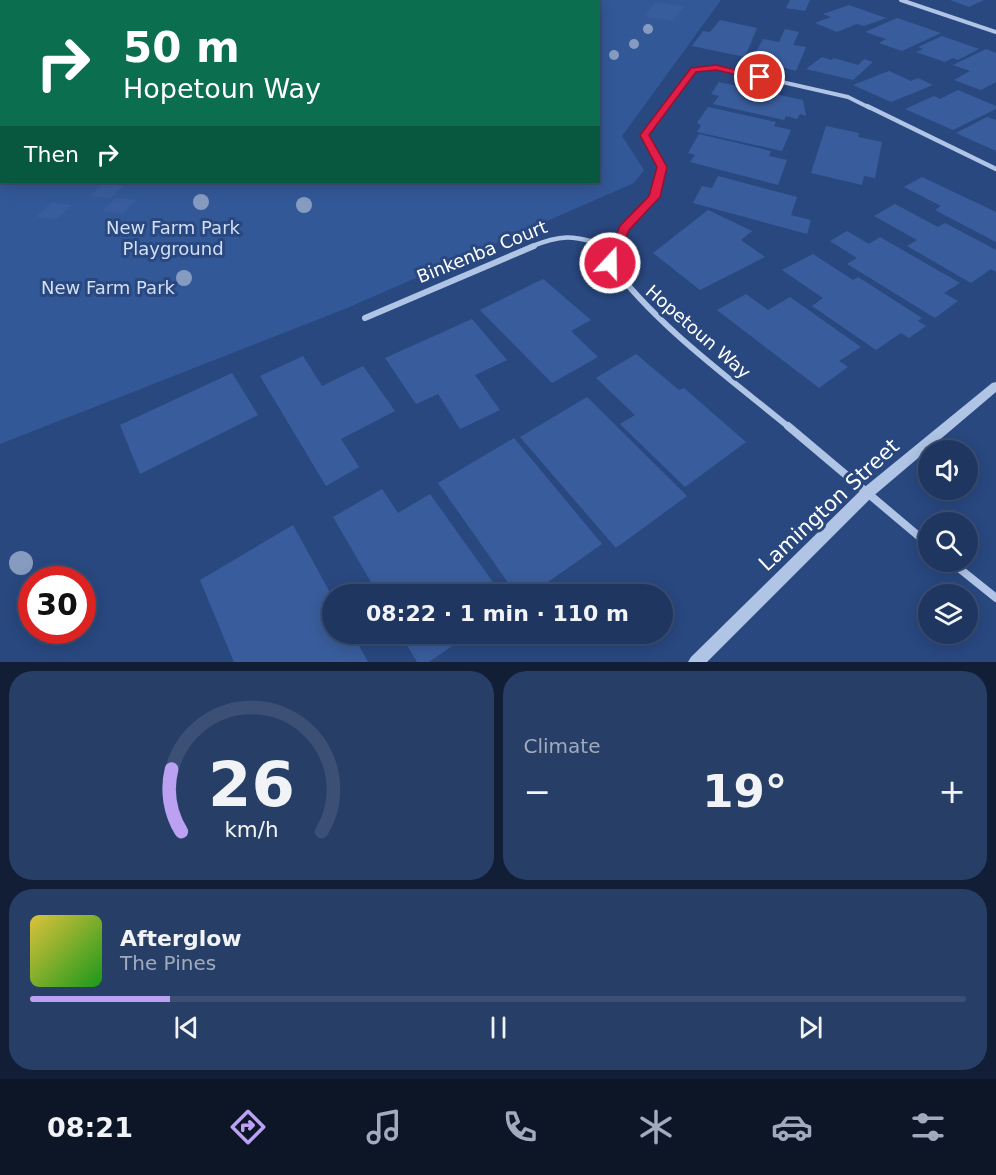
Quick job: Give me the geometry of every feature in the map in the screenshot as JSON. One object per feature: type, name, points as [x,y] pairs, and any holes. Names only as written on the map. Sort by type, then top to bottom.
[{"type":"street","points":[[901,0],[996,32]]},
{"type":"street","points":[[615,247],[624,228],[655,197],[662,167],[644,135],[694,70],[716,67],[848,97],[996,169]]},
{"type":"street","name":"Binkenba Court","points":[[365,318],[554,237],[570,236],[615,247]]},
{"type":"street","name":"Hopetoun Way","points":[[615,247],[610,263],[630,290],[866,494]]},
{"type":"street","name":"Lamington Street","points":[[696,662],[866,494],[996,386]]},
{"type":"street","points":[[866,494],[918,536]]},
{"type":"street","points":[[964,572],[996,598]]},
{"type":"green space","name":"New Farm Park","points":[[600,0],[721,0],[622,136],[644,170],[634,183],[347,308],[0,444],[0,183],[600,183]]},
{"type":"building","points":[[790,0],[810,0],[805,11],[786,8]]},
{"type":"building","points":[[950,0],[984,0],[969,7]]},
{"type":"building","points":[[656,2],[684,7],[672,21],[644,16]]},
{"type":"building","points":[[849,5],[886,18],[864,26],[857,24],[837,32],[815,23],[831,17],[823,14]]},
{"type":"building","points":[[897,18],[941,33],[902,51],[879,43],[886,39],[865,32]]},
{"type":"building","points":[[720,20],[757,28],[745,57],[692,46],[703,31],[710,32]]},
{"type":"building","points":[[785,29],[799,32],[793,45],[806,47],[796,71],[752,59],[763,39],[779,42]]},
{"type":"building","points":[[942,36],[979,49],[958,60],[953,58],[945,62],[916,52],[923,49],[918,47]]},
{"type":"building","points":[[986,49],[996,53],[996,82],[981,90],[954,80],[970,71],[953,65]]},
{"type":"building","points":[[822,57],[858,65],[864,59],[873,62],[853,80],[806,69]]},
{"type":"building","points":[[889,71],[911,81],[918,78],[933,85],[891,102],[853,85]]},
{"type":"building","points":[[719,82],[803,100],[806,116],[800,114],[797,119],[786,116],[784,120],[713,104],[719,96],[711,94]]},
{"type":"building","points":[[958,90],[996,106],[996,109],[953,130],[905,109],[934,96],[940,99]]},
{"type":"building","points":[[708,107],[776,122],[774,126],[791,130],[782,151],[697,132],[701,125],[697,123]]},
{"type":"building","points":[[987,117],[996,120],[996,151],[956,133]]},
{"type":"building","points":[[826,126],[859,133],[858,137],[882,142],[875,178],[864,176],[862,185],[811,173]]},
{"type":"building","points":[[699,134],[771,151],[769,156],[787,160],[778,185],[690,162],[695,155],[688,153]]},
{"type":"building","points":[[718,176],[797,197],[791,215],[811,220],[807,234],[693,203],[702,186],[712,188]]},
{"type":"building","points":[[922,177],[996,212],[996,242],[935,210],[941,206],[904,187]]},
{"type":"building","points":[[104,183],[124,186],[110,198],[90,196]]},
{"type":"building","points":[[116,198],[136,200],[123,214],[102,211]]},
{"type":"building","points":[[51,203],[72,205],[57,219],[36,217]]},
{"type":"building","points":[[895,204],[938,227],[945,223],[996,250],[996,272],[991,269],[971,283],[907,246],[917,240],[874,216]]},
{"type":"building","points":[[708,210],[752,231],[741,240],[765,257],[700,290],[653,253]]},
{"type":"building","points":[[847,231],[869,244],[880,237],[960,283],[944,293],[958,301],[935,318],[847,264],[857,258],[830,241]]},
{"type":"building","points":[[813,254],[853,280],[858,277],[922,318],[918,321],[926,326],[909,338],[901,333],[876,350],[812,306],[823,298],[782,270]]},
{"type":"building","points":[[543,279],[591,320],[571,331],[598,357],[552,383],[480,310]]},
{"type":"building","points":[[746,294],[768,310],[790,297],[861,347],[839,361],[848,367],[819,388],[717,310]]},
{"type":"building","points":[[472,319],[507,360],[475,375],[500,410],[460,429],[438,394],[416,404],[385,358]]},
{"type":"building","points":[[636,354],[679,390],[684,388],[746,442],[685,487],[620,424],[635,415],[596,378]]},
{"type":"building","points":[[303,356],[322,386],[363,366],[395,411],[341,439],[359,467],[326,486],[260,376]]},
{"type":"building","points":[[232,373],[258,415],[140,474],[120,425]]},
{"type":"building","points":[[587,397],[687,496],[616,548],[520,437]]},
{"type":"building","points":[[514,438],[602,544],[545,584],[509,584],[438,483]]},
{"type":"building","points":[[382,489],[398,513],[430,494],[494,584],[372,584],[333,517]]},
{"type":"building","points":[[293,525],[325,584],[322,584],[322,644],[358,644],[368,662],[234,662],[200,580]]},
{"type":"building","points":[[406,644],[455,644],[429,662],[417,662]]},
{"type":"route","points":[[610,263],[624,228],[655,197],[662,167],[644,135],[694,70],[716,67],[760,77]]},
{"type":"park label","name":"New Farm Park Playground","points":[[173,238]]}]
